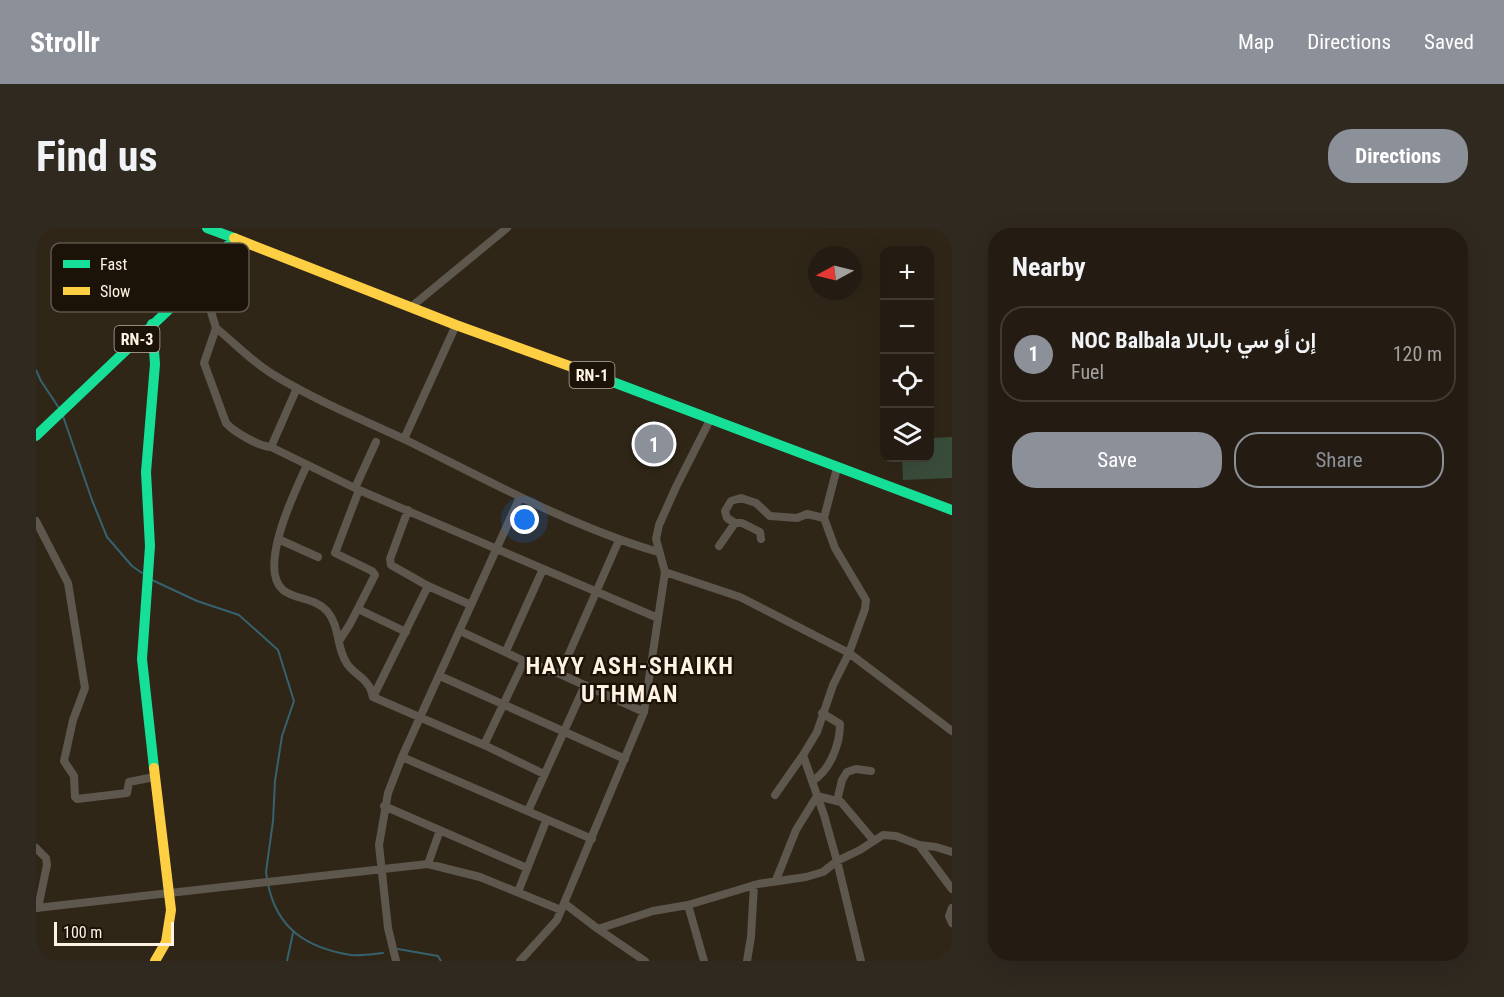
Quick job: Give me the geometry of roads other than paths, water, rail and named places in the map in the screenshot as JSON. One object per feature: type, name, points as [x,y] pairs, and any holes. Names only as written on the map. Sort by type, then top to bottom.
[{"type":"main road","name":"RN-1","points":[[207,228],[247,243]]},
{"type":"main road","name":"RN-3","points":[[230,243],[234,238]]},
{"type":"main road","name":"RN-1","points":[[249,244],[456,325],[711,418],[952,510]]},
{"type":"main road","name":"RN-3","points":[[36,436],[165,312]]},
{"type":"main road","points":[[152,324],[155,364],[146,472],[150,546],[141,646],[147,723],[160,807],[171,910],[169,930],[161,953],[155,961]]},
{"type":"street","points":[[411,307],[507,228]]},
{"type":"street","points":[[211,312],[216,328],[245,355],[272,375],[520,497],[619,540],[658,552]]},
{"type":"street","points":[[404,439],[456,325]]},
{"type":"street","points":[[216,328],[204,363],[226,423],[232,429],[262,447],[271,447],[357,489],[658,618]]},
{"type":"street","points":[[271,447],[297,388]]},
{"type":"street","points":[[520,961],[557,920],[644,712],[665,572],[656,539],[659,525],[711,418]]},
{"type":"street","points":[[339,641],[374,577],[374,573],[334,553],[376,442]]},
{"type":"street","points":[[307,465],[284,516],[278,539],[275,573],[278,584],[284,591],[311,599],[326,609],[337,629],[347,664],[368,684],[373,698],[484,745],[544,774]]},
{"type":"street","points":[[775,795],[817,732],[822,713],[849,653],[865,609],[866,600],[836,548],[824,518],[837,468]]},
{"type":"street","points":[[396,961],[388,928],[379,845],[384,806],[402,757],[520,497]]},
{"type":"street","points":[[761,539],[760,532],[742,522],[735,523],[727,518],[725,511],[731,501],[741,498],[756,503],[770,516],[797,518],[807,513],[824,518]]},
{"type":"street","points":[[408,510],[390,560],[391,565],[428,586],[471,604]]},
{"type":"street","points":[[36,521],[68,583],[85,688],[73,720],[64,761],[74,776],[75,797],[77,799],[120,795],[127,793],[129,782],[154,777]]},
{"type":"street","points":[[719,546],[735,523]]},
{"type":"street","points":[[278,539],[318,557]]},
{"type":"street","points":[[560,674],[619,540]]},
{"type":"street","points":[[506,651],[543,569]]},
{"type":"street","points":[[665,572],[740,597],[849,653],[952,732]]},
{"type":"street","points":[[373,698],[428,586]]},
{"type":"street","points":[[358,609],[406,632]]},
{"type":"street","points":[[460,631],[644,712]]},
{"type":"street","points":[[484,745],[524,661]]},
{"type":"street","points":[[440,676],[625,759]]},
{"type":"street","points":[[528,811],[585,685]]},
{"type":"street","points":[[812,781],[820,777],[830,763],[840,730],[840,724],[822,713]]},
{"type":"street","points":[[803,755],[837,861],[861,961]]},
{"type":"street","points":[[402,757],[592,839]]},
{"type":"street","points":[[837,801],[842,780],[847,771],[856,769],[871,771]]},
{"type":"street","points":[[817,796],[841,802],[874,841]]},
{"type":"street","points":[[776,880],[796,830],[817,796]]},
{"type":"street","points":[[384,806],[527,868]]},
{"type":"street","points":[[518,892],[546,821]]},
{"type":"street","points":[[428,864],[440,830]]},
{"type":"street","points":[[598,929],[653,911],[688,905],[754,885],[823,872],[837,861],[883,835],[896,836],[919,845],[952,852]]},
{"type":"street","points":[[919,845],[952,889]]},
{"type":"street","points":[[36,848],[46,858],[47,865],[37,908],[428,864],[480,877],[563,906],[645,961]]},
{"type":"street","points":[[747,961],[754,885]]},
{"type":"street","points":[[688,905],[704,961]]},
{"type":"street","points":[[952,908],[949,916],[952,922]]},
{"type":"waterway","points":[[36,370],[59,408]]},
{"type":"waterway","points":[[63,416],[107,537],[132,566],[142,573]]},
{"type":"waterway","points":[[152,580],[197,601],[239,615],[278,650],[294,701],[282,736],[275,781],[267,879]]},
{"type":"waterway","points":[[268,884],[272,900],[279,913],[296,934],[335,952],[351,955],[383,953]]},
{"type":"waterway","points":[[287,961],[293,933]]},
{"type":"waterway","points":[[398,949],[438,956],[441,961]]},
{"type":"place","name":"NOC Balbala إن أو سي بالبالا","points":[[654,444]]},
{"type":"district","name":"HAYY ASH-SHAIKH UTHMAN","points":[[630,680]]}]
